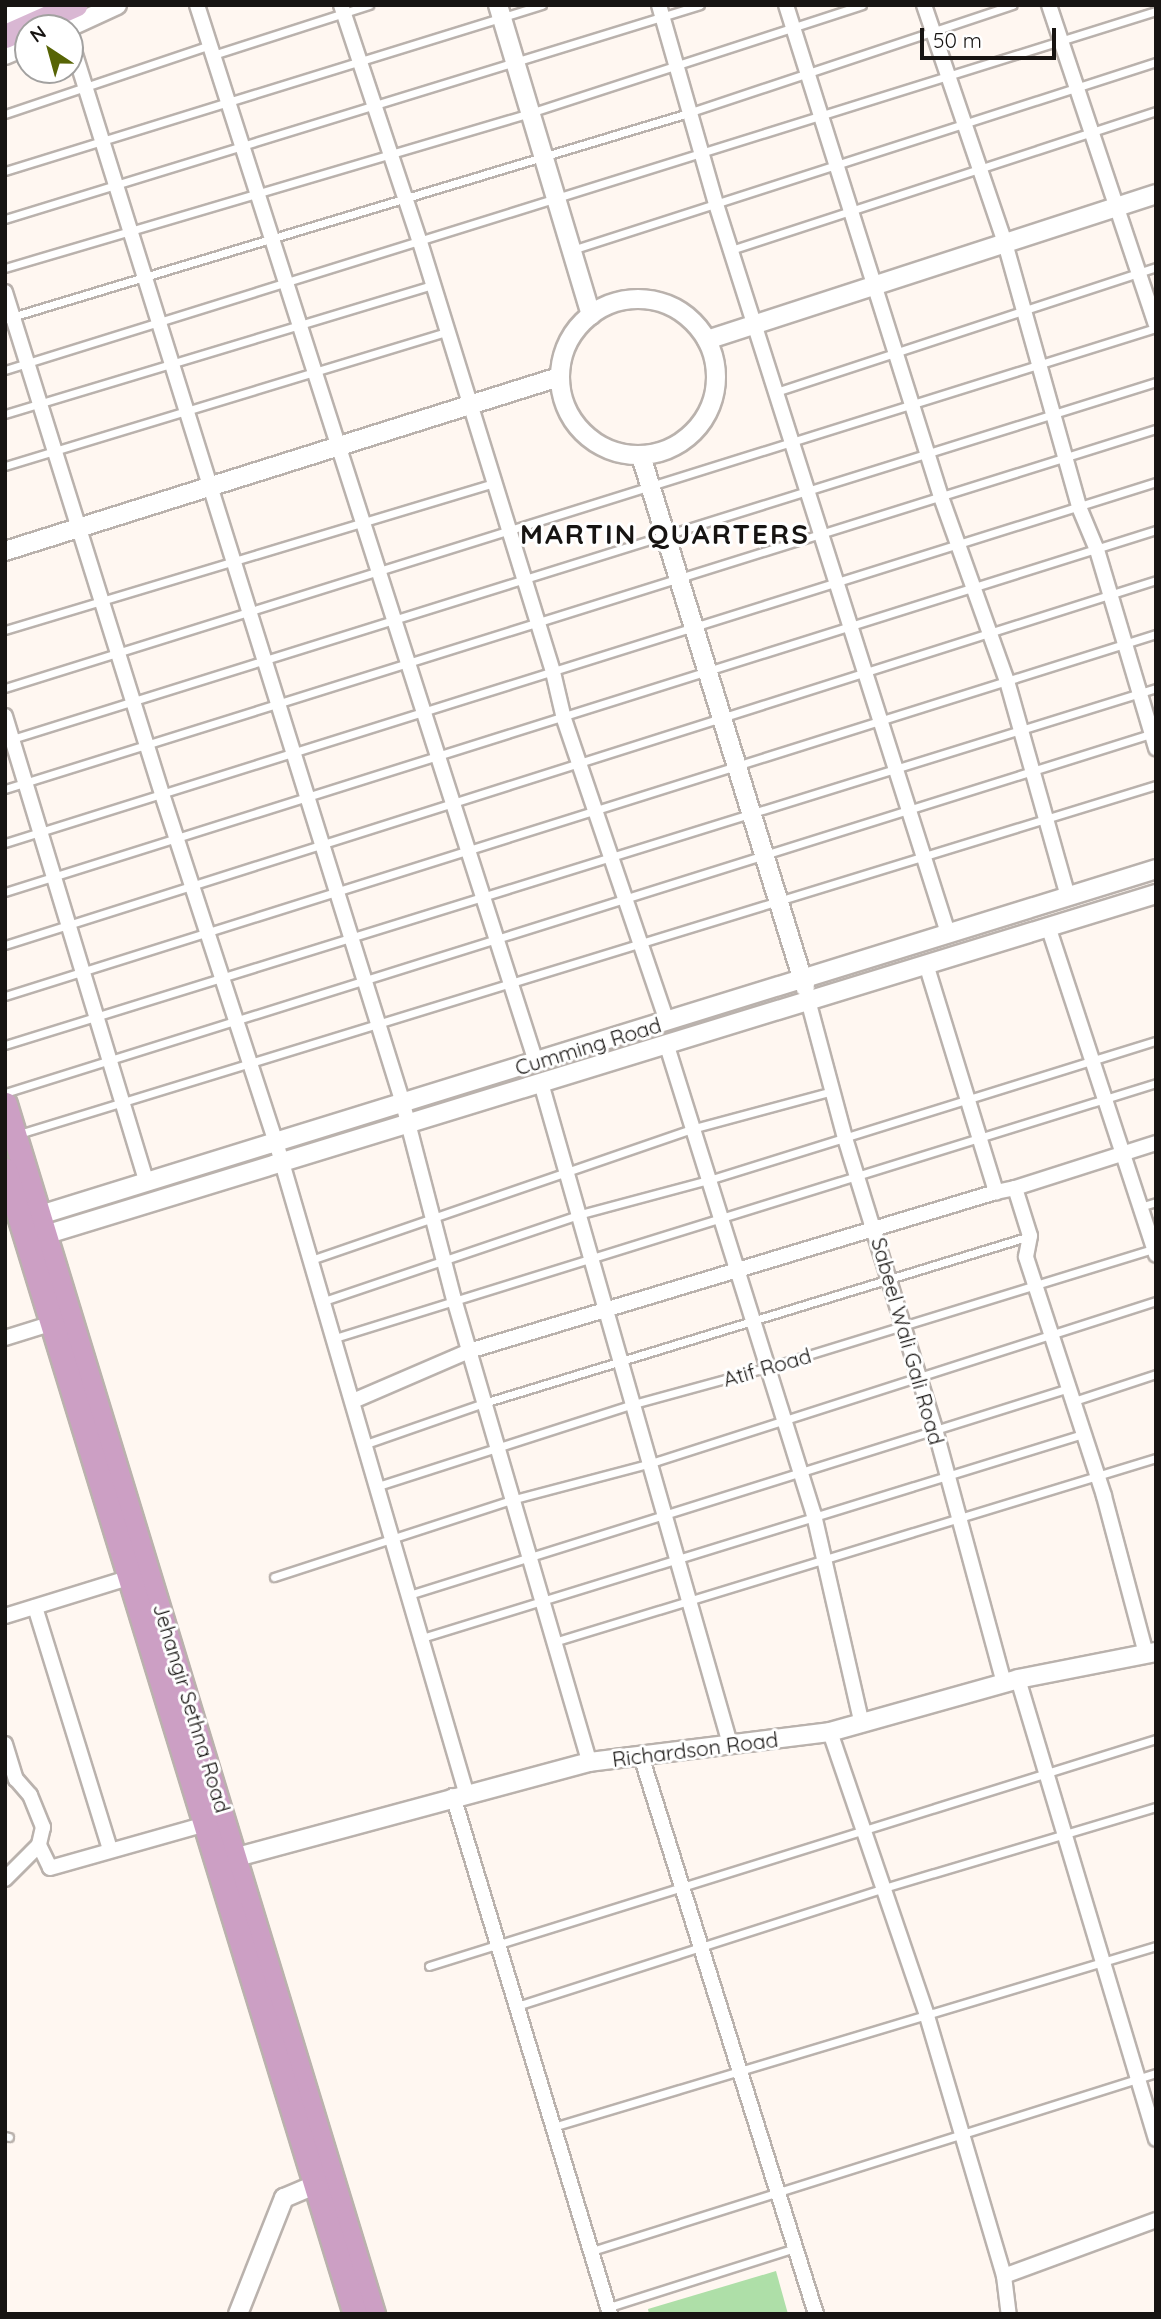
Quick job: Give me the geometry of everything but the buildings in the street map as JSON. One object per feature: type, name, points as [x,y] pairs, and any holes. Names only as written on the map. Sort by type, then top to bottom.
[{"type":"highway","name":"Jehangir Sethna Road","points":[[5,1104],[15,1135],[53,1323],[355,2314]]},
{"type":"highway","name":"Jehangir Sethna Road","points":[[5,1170],[33,1228],[237,1857],[373,2314]]},
{"type":"main road","points":[[5,36],[75,5]]},
{"type":"street","points":[[5,18],[36,5]]},
{"type":"street","points":[[84,20],[117,5]]},
{"type":"street","points":[[786,5],[805,75],[876,285],[941,497],[1007,681],[1069,896]]},
{"type":"street","points":[[924,5],[1005,243],[1079,507],[1097,550],[1154,738]]},
{"type":"street","points":[[1049,5],[1079,86],[1156,326]]},
{"type":"street","points":[[199,6],[536,1062]]},
{"type":"street","points":[[343,9],[388,155],[420,242],[431,285],[553,672],[564,719],[667,1022]]},
{"type":"street","points":[[500,12],[591,315]]},
{"type":"street","points":[[660,12],[700,156],[948,933]]},
{"type":"street","points":[[84,81],[402,1100],[443,1261],[589,1762]]},
{"type":"street","points":[[707,340],[1156,194]]},
{"type":"street","points":[[5,292],[10,318],[30,363],[43,403],[146,745],[238,1020],[312,1260],[422,1638],[498,1943],[609,2311]]},
{"type":"street","points":[[615,302],[654,302],[691,318],[707,340],[716,365],[715,391],[706,416],[678,443],[641,456],[616,453],[593,442],[575,425],[563,402],[559,377],[563,354],[591,315],[615,302]]},
{"type":"street","points":[[5,551],[559,377]]},
{"type":"street","points":[[641,456],[808,1000]]},
{"type":"street","points":[[5,716],[9,740],[25,783],[147,1183]]},
{"type":"street","name":"Cumming Road","points":[[33,1228],[147,1183],[402,1100],[667,1022],[1156,869]]},
{"type":"street","name":"Cumming Road","points":[[33,1228],[407,1125],[1156,894]]},
{"type":"street","points":[[1048,926],[1155,1250]]},
{"type":"street","points":[[926,964],[996,1192]]},
{"type":"street","name":"Sabeel Wali Gali Road","points":[[808,1000],[836,1091],[856,1176],[875,1227],[946,1475],[1011,1681],[1045,1772],[1156,2139]]},
{"type":"street","points":[[667,1046],[712,1179],[719,1219],[814,1515],[862,1724]]},
{"type":"street","points":[[541,1083],[668,1516],[677,1559],[730,1744]]},
{"type":"street","points":[[353,1402],[469,1351],[875,1227],[1015,1188],[1156,1143]]},
{"type":"street","points":[[1015,1188],[1030,1236],[1027,1257],[1098,1476],[1151,1653]]},
{"type":"street","points":[[5,1338],[53,1323]]},
{"type":"street","points":[[5,1616],[131,1577]]},
{"type":"street","points":[[36,1606],[110,1850]]},
{"type":"street","name":"Richardson Road","points":[[237,1857],[459,1794],[589,1762],[830,1732],[1011,1681],[1151,1653]]},
{"type":"street","points":[[830,1732],[927,2016],[1004,2276],[1009,2314]]},
{"type":"street","points":[[5,1744],[16,1779],[30,1795],[43,1827],[39,1845],[5,1879]]},
{"type":"street","points":[[641,1756],[816,2314]]},
{"type":"street","points":[[39,1845],[50,1868],[205,1824]]},
{"type":"street","points":[[238,2314],[284,2198],[315,2185]]},
{"type":"street","points":[[1004,2276],[1156,2220]]},
{"type":"lane","points":[[5,114],[343,9],[369,5]]},
{"type":"lane","points":[[5,171],[360,62],[500,12],[542,5]]},
{"type":"lane","points":[[5,219],[516,64],[660,12],[700,5]]},
{"type":"lane","points":[[5,268],[530,113],[862,5]]},
{"type":"lane","points":[[10,318],[688,113],[1013,5]]},
{"type":"lane","points":[[5,370],[821,119],[1156,10]]},
{"type":"lane","points":[[571,250],[1156,62]]},
{"type":"lane","points":[[732,250],[1156,111]]},
{"type":"lane","points":[[776,392],[898,355],[1156,267]]},
{"type":"lane","points":[[5,414],[173,366],[299,323],[431,285]]},
{"type":"lane","points":[[5,688],[1156,326]]},
{"type":"lane","points":[[5,466],[186,408],[446,331]]},
{"type":"lane","points":[[9,740],[1156,382]]},
{"type":"lane","points":[[5,789],[1156,429]]},
{"type":"lane","points":[[5,844],[1156,482]]},
{"type":"lane","points":[[5,630],[494,483]]},
{"type":"lane","points":[[5,892],[709,674],[851,625],[1156,530]]},
{"type":"lane","points":[[5,944],[579,764],[989,630],[1111,596],[1156,580]]},
{"type":"lane","points":[[5,996],[1156,634]]},
{"type":"lane","points":[[5,1045],[1156,688]]},
{"type":"lane","points":[[5,1093],[1034,771],[1154,738]]},
{"type":"lane","points":[[15,1135],[1156,785]]},
{"type":"lane","points":[[324,1301],[581,1214],[712,1179],[968,1097],[1156,1041]]},
{"type":"lane","points":[[335,1338],[1156,1083]]},
{"type":"lane","points":[[312,1260],[695,1128],[836,1091]]},
{"type":"lane","points":[[1140,1207],[1156,1202]]},
{"type":"lane","points":[[366,1444],[484,1403],[623,1363],[1030,1236]]},
{"type":"lane","name":"Atif Road","points":[[378,1486],[634,1404],[766,1368],[1155,1250]]},
{"type":"lane","points":[[274,1577],[394,1541],[511,1500],[651,1463],[1156,1301]]},
{"type":"lane","points":[[409,1595],[668,1516],[935,1429],[1156,1374]]},
{"type":"lane","points":[[422,1638],[814,1515],[1084,1434]]},
{"type":"lane","points":[[554,1642],[1156,1458]]},
{"type":"lane","points":[[429,1966],[681,1884],[1156,1739]]},
{"type":"lane","points":[[517,2006],[884,1888],[1156,1807]]},
{"type":"lane","points":[[553,2127],[1156,1946]]},
{"type":"lane","points":[[591,2251],[1156,2073]]},
{"type":"lane","points":[[609,2311],[795,2248]]},
{"type":"green space","points":[[776,2271],[788,2314],[649,2314],[648,2309]]},
{"type":"district","name":"MARTIN QUARTERS","points":[[665,534]]}]
